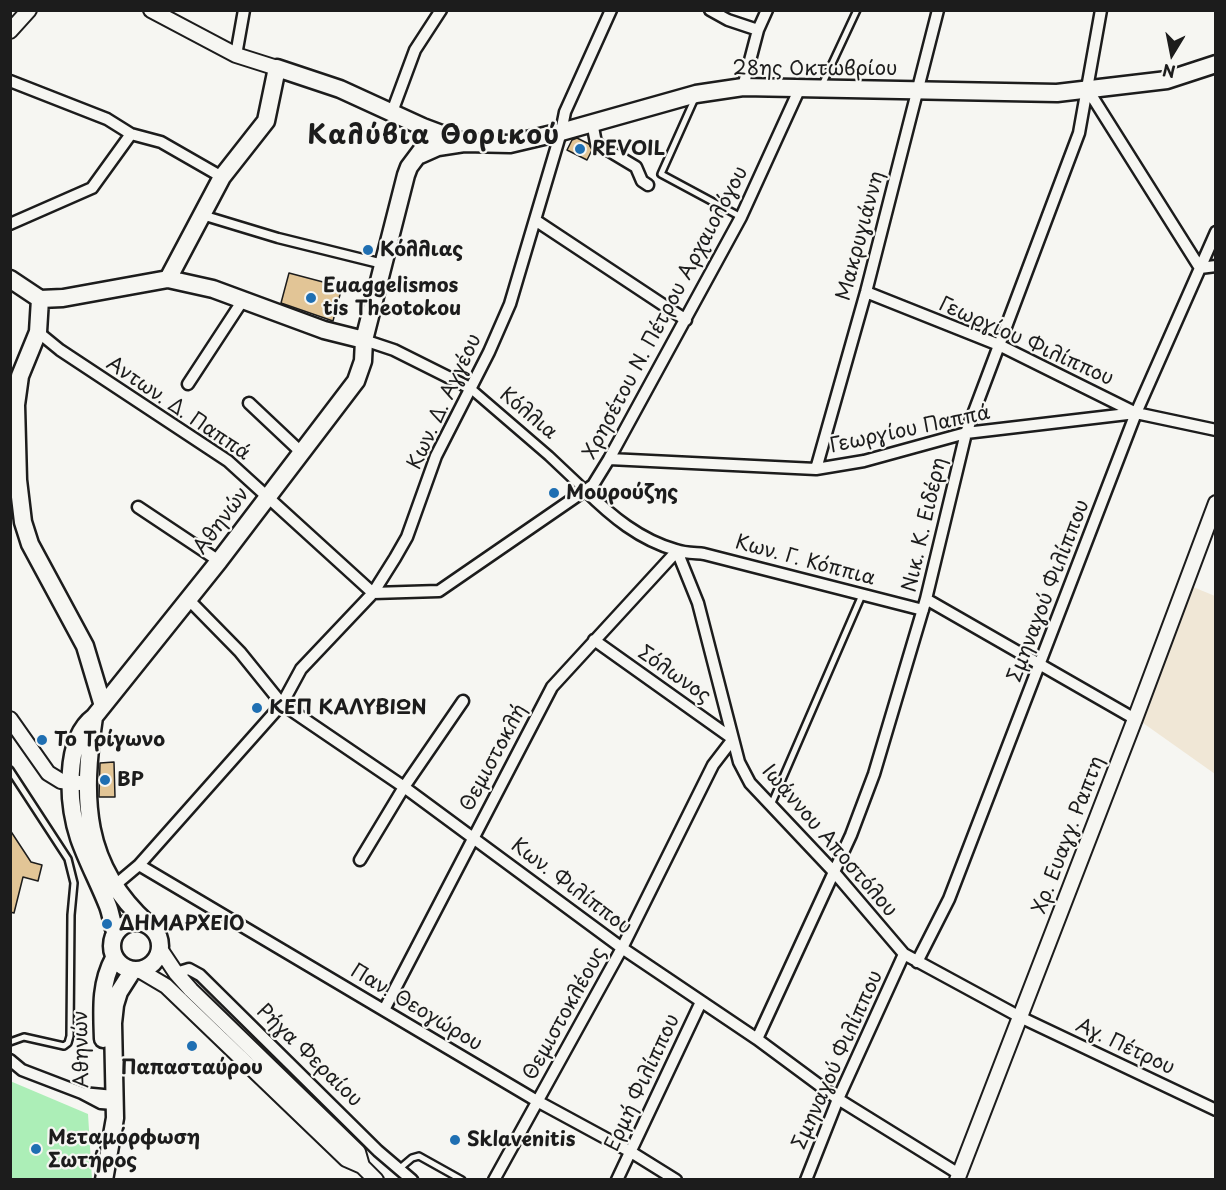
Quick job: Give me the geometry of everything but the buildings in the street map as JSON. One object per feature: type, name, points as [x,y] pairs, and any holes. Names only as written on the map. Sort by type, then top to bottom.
[{"type":"main road","name":"28ης Οκτωβρίου","points":[[420,155],[438,147],[464,143],[510,144],[696,94],[743,87],[799,90],[1057,93],[1167,80],[1215,64]]},
{"type":"main road","points":[[168,279],[222,177],[266,121],[278,68],[340,89],[464,143]]},
{"type":"main road","points":[[420,155],[427,143],[423,127]]},
{"type":"main road","name":"Αθηνών","points":[[148,924],[125,902],[114,886],[95,843],[89,822],[85,783],[74,752],[80,733],[219,561],[356,381],[363,361],[364,340],[406,175],[414,159],[420,155]]},
{"type":"main road","points":[[10,279],[40,299],[63,298],[168,279],[213,289],[324,330],[364,340]]},
{"type":"main road","points":[[40,299],[38,332],[20,376],[13,405],[18,480],[26,533],[84,646],[98,711]]},
{"type":"main road","name":"Αθηνών","points":[[98,711],[94,755],[85,783],[73,807],[79,836],[107,904],[115,932]]},
{"type":"main road","points":[[139,921],[148,924],[160,939],[157,959],[149,967],[136,970],[120,965],[111,949],[115,932],[129,922],[139,921]]},
{"type":"main road","name":"Αθηνών","points":[[104,1179],[115,1118],[109,1100],[102,992],[114,958]]},
{"type":"main road","name":"Αθηνών","points":[[109,1100],[115,1005],[119,992],[136,970]]},
{"type":"street","points":[[10,31],[29,10]]},
{"type":"street","points":[[151,10],[236,55],[278,68]]},
{"type":"street","points":[[236,55],[244,10]]},
{"type":"street","points":[[392,112],[415,50],[441,10]]},
{"type":"street","name":"Κων. Δ. Αγγέου","points":[[114,886],[139,865],[282,704],[301,669],[373,593],[407,537],[436,456],[489,352],[510,304],[565,112],[611,10]]},
{"type":"street","points":[[710,10],[728,20],[758,30]]},
{"type":"street","points":[[743,87],[758,30],[767,10]]},
{"type":"street","name":"Μακρυγιάννη","points":[[816,469],[866,292],[938,10]]},
{"type":"street","name":"Νικ. Κ. Ειδέρη","points":[[757,1039],[851,835],[874,774],[925,605],[966,433],[1079,133],[1101,10]]},
{"type":"street","points":[[10,81],[107,119],[131,134],[161,142],[222,177]]},
{"type":"street","name":"Χρησέτου Ν. Πέτρου Αρχαιολόγου","points":[[373,593],[439,591],[593,485],[741,217],[799,90]]},
{"type":"street","points":[[1088,90],[1200,268],[1215,266]]},
{"type":"street","points":[[592,122],[596,143],[636,167],[642,181],[648,184]]},
{"type":"street","points":[[10,224],[92,188],[131,134]]},
{"type":"street","points":[[202,215],[278,238],[383,264]]},
{"type":"street","points":[[535,220],[686,320]]},
{"type":"street","name":"Σμηναγού Φιλίππου","points":[[917,962],[949,899],[1041,665],[1136,413],[1215,232]]},
{"type":"street","name":"Γεωργίου Φιλίππου","points":[[866,292],[999,345],[1136,413]]},
{"type":"street","points":[[188,384],[243,300]]},
{"type":"street","name":"Αντων. Δ. Παππά","points":[[38,332],[60,350],[228,461],[373,593]]},
{"type":"street","points":[[364,340],[394,350],[470,388]]},
{"type":"street","name":"Κόλλια","points":[[470,388],[549,456],[611,516],[650,541],[677,551]]},
{"type":"street","points":[[249,403],[302,453]]},
{"type":"street","name":"Γεωργίου Παππά","points":[[609,459],[816,469],[864,461],[966,433],[1136,413],[1215,430]]},
{"type":"street","name":"Χρ. Ευαγγ. Ραπτη","points":[[958,1177],[1135,719],[1215,503]]},
{"type":"street","points":[[138,507],[219,561]]},
{"type":"street","name":"Κων. Γ. Κόππια","points":[[677,551],[704,554],[862,595],[925,605],[1041,665],[1135,719]]},
{"type":"street","name":"Θεμιστοκλή","points":[[384,1010],[552,687],[677,551]]},
{"type":"street","name":"Ιωάννου Αποστόλου","points":[[677,551],[698,603],[739,762],[750,783],[834,872],[904,954],[1020,1017]]},
{"type":"street","name":"Κων. Φιλίππου","points":[[188,599],[240,652],[282,704],[473,836],[622,948],[757,1039],[838,1099],[958,1177]]},
{"type":"street","name":"Σόλωνος","points":[[594,640],[733,739]]},
{"type":"street","points":[[360,860],[404,787],[463,701]]},
{"type":"street","points":[[12,724],[48,773],[58,780],[85,783]]},
{"type":"street","name":"Θεμιστοκλέους","points":[[494,1179],[622,948],[713,765],[733,739]]},
{"type":"street","name":"Παν. Θεογώρου","points":[[139,865],[537,1101],[676,1179]]},
{"type":"street","name":"Ρήγα Φεραίου","points":[[160,949],[176,974],[358,1152],[362,1166]]},
{"type":"street","name":"Σμηναγού Φιλίππου","points":[[806,1179],[838,1099],[904,954]]},
{"type":"street","name":"Ρήγα Φεραίου","points":[[176,974],[189,969],[200,975],[378,1151],[412,1179]]},
{"type":"street","name":"Ρήγα Φεραίου","points":[[136,970],[166,986],[338,1152],[346,1159],[362,1166],[376,1179]]},
{"type":"street","name":"Ερμή Φιλίππου","points":[[618,1179],[701,1002]]},
{"type":"street","name":"Αγ. Πέτρου","points":[[1020,1017],[1215,1110]]},
{"type":"street","points":[[10,1060],[22,1070],[82,1093],[109,1100]]},
{"type":"street","points":[[362,1166],[378,1151]]},
{"type":"lane","points":[[820,90],[857,10]]},
{"type":"lane","points":[[696,94],[661,174],[741,217]]},
{"type":"lane","points":[[771,805],[862,595]]},
{"type":"lane","points":[[10,770],[68,859],[74,883],[68,1043],[64,1046],[24,1037],[10,1042]]},
{"type":"lane","points":[[399,1169],[412,1158],[420,1156],[462,1179]]},
{"type":"shaded area","points":[[1193,587],[1215,596],[1215,774],[1143,723]]},
{"type":"green space","points":[[10,1081],[88,1114],[92,1179],[11,1179]]},
{"type":"place","name":"REVOIL","points":[[580,149]]},
{"type":"place","name":"Κόλλιας","points":[[368,250]]},
{"type":"place","name":"Euaggelismos tis Theotokou","points":[[311,298]]},
{"type":"place","name":"Μουρούζης","points":[[554,493]]},
{"type":"place","name":"ΚΕΠ ΚΑΛΥΒΙΩΝ","points":[[257,708]]},
{"type":"place","name":"Το Τρίγωνο","points":[[42,740]]},
{"type":"place","name":"BP","points":[[105,780]]},
{"type":"place","name":"ΔΗΜΑΡΧΕΙΟ","points":[[107,924]]},
{"type":"place","name":"Παπασταύρου","points":[[192,1046]]},
{"type":"place","name":"Sklavenitis","points":[[455,1140]]},
{"type":"place","name":"Μεταμόρφωση Σωτήρος","points":[[36,1149]]},
{"type":"district","name":"Καλύβια Θορικού","points":[[434,137]]}]
